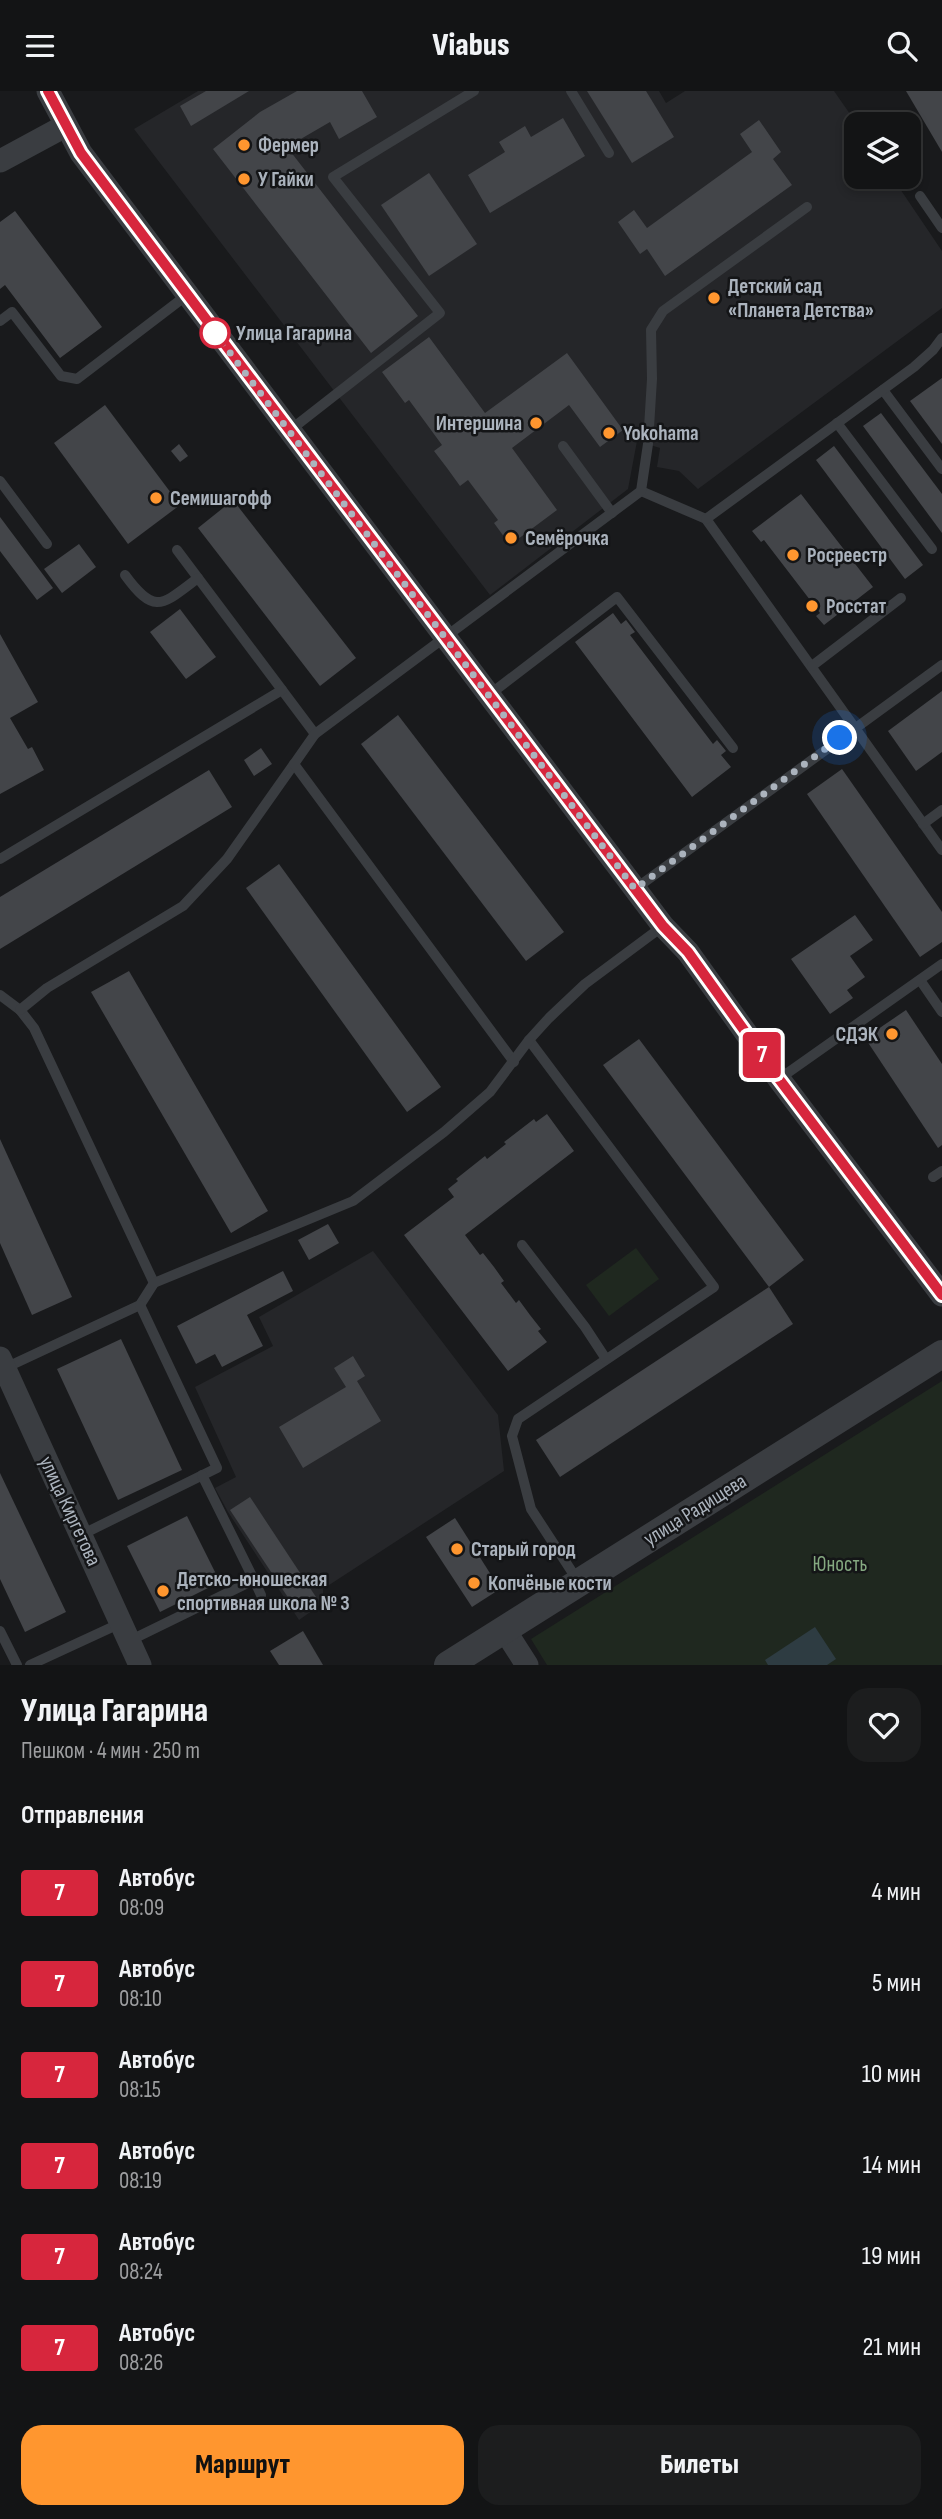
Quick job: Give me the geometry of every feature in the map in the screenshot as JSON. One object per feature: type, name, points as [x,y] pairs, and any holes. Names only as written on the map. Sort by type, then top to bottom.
[{"type":"street","points":[[48,91],[81,153],[663,926],[688,952],[779,1079],[942,1294]]},
{"type":"street","points":[[0,161],[65,126]]},
{"type":"street","name":"улица Радищева","points":[[448,1665],[942,1354]]},
{"type":"street","name":"улица Киргетова","points":[[3,1367],[140,1665]]},
{"type":"street","points":[[504,1629],[527,1665]]},
{"type":"lane","points":[[289,431],[440,313],[333,177],[474,91]]},
{"type":"lane","points":[[571,91],[609,153]]},
{"type":"lane","points":[[920,196],[942,228]]},
{"type":"lane","points":[[20,1010],[47,988],[183,906],[227,859],[315,734],[640,491],[649,431],[651,330],[663,311],[807,207]]},
{"type":"lane","points":[[0,321],[12,312],[61,376],[76,379],[187,295]]},
{"type":"lane","points":[[706,519],[914,367],[942,338]]},
{"type":"lane","points":[[883,390],[942,469]]},
{"type":"lane","points":[[837,423],[932,549]]},
{"type":"lane","points":[[563,446],[612,513]]},
{"type":"lane","points":[[0,481],[47,544]]},
{"type":"lane","points":[[640,491],[706,519],[942,851]]},
{"type":"lane","points":[[177,550],[315,734]]},
{"type":"lane","points":[[125,575],[141,597],[154,603],[168,601],[198,578]]},
{"type":"lane","points":[[489,695],[617,597],[733,748]]},
{"type":"lane","points":[[812,666],[901,598]]},
{"type":"lane","points":[[635,889],[942,666]]},
{"type":"lane","points":[[0,859],[282,689]]},
{"type":"lane","points":[[294,764],[514,1062]]},
{"type":"lane","points":[[923,824],[942,810]]},
{"type":"lane","points":[[3,1367],[140,1304],[154,1283],[353,1201],[444,1132],[481,1100],[530,1039],[584,984],[663,926]]},
{"type":"lane","points":[[779,1079],[942,964]]},
{"type":"lane","points":[[920,980],[942,1012]]},
{"type":"lane","points":[[0,995],[20,1010],[34,1028],[154,1283]]},
{"type":"lane","points":[[530,1039],[714,1287],[518,1419],[512,1436],[531,1509],[579,1583]]},
{"type":"lane","points":[[522,1245],[606,1359]]},
{"type":"lane","points":[[81,1535],[217,1468],[140,1304]]},
{"type":"lane","points":[[202,1475],[261,1595]]},
{"type":"lane","points":[[30,1665],[125,1632],[254,1580]]},
{"type":"lane","points":[[0,1631],[4,1646],[17,1665]]},
{"type":"shaded area","points":[[198,91],[659,91],[666,103],[685,91],[834,91],[849,112],[844,112],[844,189],[900,189],[942,251],[942,308],[698,489],[679,471],[657,467],[660,448],[637,441],[628,489],[490,595],[134,129]]},
{"type":"shaded area","points":[[373,1251],[498,1415],[504,1471],[323,1589],[323,1603],[299,1620],[215,1488],[236,1477],[195,1387],[273,1346],[259,1317]]},
{"type":"shaded area","points":[[815,1627],[836,1659],[827,1665],[768,1665],[765,1660]]},
{"type":"green space","points":[[636,1248],[659,1279],[609,1316],[586,1285]]},
{"type":"green space","name":"Юность","points":[[942,1381],[942,1665],[547,1665],[531,1639]]},
{"type":"building","points":[[206,91],[249,91],[191,126],[180,106]]},
{"type":"building","points":[[297,91],[362,91],[377,117],[339,139],[330,122],[287,147],[418,316],[371,353],[213,149],[260,112]]},
{"type":"building","points":[[587,91],[646,91],[674,137],[632,163]]},
{"type":"building","points":[[906,91],[942,91],[942,152],[921,112],[918,112]]},
{"type":"building","points":[[563,118],[585,156],[490,213],[468,175],[505,152],[499,142],[525,126],[531,137]]},
{"type":"building","points":[[759,120],[781,152],[773,159],[792,185],[665,276],[647,249],[640,254],[618,222],[634,210],[647,228],[752,152],[740,134]]},
{"type":"building","points":[[429,173],[477,244],[429,276],[381,205]]},
{"type":"building","points":[[15,211],[102,327],[60,358],[5,285],[0,289],[0,222]]},
{"type":"building","points":[[429,337],[485,413],[567,353],[623,430],[600,447],[569,405],[512,448],[557,510],[510,545],[494,523],[498,520],[468,480],[460,486],[434,451],[442,445],[409,400],[405,403],[382,372]]},
{"type":"building","points":[[942,378],[942,444],[910,401]]},
{"type":"building","points":[[105,405],[180,505],[128,544],[54,443]]},
{"type":"building","points":[[881,413],[942,494],[942,533],[863,426]]},
{"type":"building","points":[[179,444],[188,456],[180,462],[171,451]]},
{"type":"building","points":[[834,446],[923,565],[905,579],[816,460]]},
{"type":"building","points":[[801,494],[873,587],[824,625],[816,616],[820,613],[764,540],[761,542],[752,531]]},
{"type":"building","points":[[233,500],[356,658],[320,686],[198,528]]},
{"type":"building","points":[[0,517],[53,588],[37,600],[0,551]]},
{"type":"building","points":[[79,544],[96,567],[62,593],[44,569]]},
{"type":"building","points":[[180,609],[216,657],[186,679],[150,632]]},
{"type":"building","points":[[613,613],[621,624],[626,620],[635,632],[630,635],[713,744],[717,740],[726,751],[721,755],[731,767],[692,797],[575,642]]},
{"type":"building","points":[[0,634],[38,702],[10,718],[28,749],[32,747],[44,770],[0,794]]},
{"type":"building","points":[[942,691],[942,752],[916,771],[888,731]]},
{"type":"building","points":[[398,715],[564,932],[526,961],[361,744]]},
{"type":"building","points":[[261,748],[272,764],[254,776],[244,760]]},
{"type":"building","points":[[842,769],[942,912],[942,942],[920,957],[807,794]]},
{"type":"building","points":[[209,770],[232,807],[0,949],[0,897]]},
{"type":"building","points":[[279,864],[441,1087],[407,1112],[246,888]]},
{"type":"building","points":[[855,915],[873,940],[850,956],[865,977],[847,990],[853,998],[830,1014],[791,959]]},
{"type":"building","points":[[129,971],[268,1211],[231,1233],[91,992]]},
{"type":"building","points":[[906,1010],[942,1064],[942,1145],[938,1148],[865,1038]]},
{"type":"building","points":[[639,1039],[804,1260],[769,1287],[603,1065]]},
{"type":"building","points":[[547,1114],[574,1151],[465,1235],[480,1255],[483,1253],[494,1267],[504,1281],[501,1283],[516,1303],[519,1300],[541,1329],[538,1331],[547,1342],[508,1371],[404,1235],[454,1197],[448,1189],[458,1181],[456,1179],[485,1156],[487,1159],[534,1119],[536,1122]]},
{"type":"building","points":[[0,1139],[72,1297],[32,1315],[0,1243]]},
{"type":"building","points":[[328,1224],[339,1243],[309,1260],[298,1240]]},
{"type":"building","points":[[283,1271],[293,1291],[247,1315],[263,1346],[222,1367],[215,1354],[196,1364],[177,1326]]},
{"type":"building","points":[[769,1287],[793,1324],[560,1477],[536,1440]]},
{"type":"building","points":[[121,1339],[182,1470],[118,1500],[57,1369]]},
{"type":"building","points":[[353,1356],[365,1376],[357,1381],[381,1421],[303,1468],[279,1427],[346,1387],[334,1368]]},
{"type":"building","points":[[0,1473],[66,1612],[25,1632],[0,1579]]},
{"type":"building","points":[[250,1497],[316,1597],[297,1611],[230,1510]]},
{"type":"building","points":[[187,1516],[220,1582],[160,1612],[127,1546]]},
{"type":"building","points":[[455,1518],[500,1589],[472,1607],[426,1537]]},
{"type":"building","points":[[303,1631],[323,1665],[279,1665],[270,1651]]},
{"type":"bus line","name":"7","points":[[48,91],[81,153],[663,926],[688,952],[779,1079],[942,1295]]},
{"type":"place","name":"Фермер","points":[[244,145]]},
{"type":"place","name":"У Гайки","points":[[244,179]]},
{"type":"place","name":"Детский сад «Планета Детства»","points":[[714,298]]},
{"type":"place","name":"Улица Гагарина","points":[[215,333]]},
{"type":"place","name":"Интершина","points":[[536,423]]},
{"type":"place","name":"Yokohama","points":[[609,433]]},
{"type":"place","name":"Семишагофф","points":[[156,498]]},
{"type":"place","name":"Семёрочка","points":[[511,538]]},
{"type":"place","name":"Росреестр","points":[[793,555]]},
{"type":"place","name":"Росстат","points":[[812,606]]},
{"type":"place","name":"СДЭК","points":[[892,1034]]},
{"type":"place","name":"Старый город","points":[[457,1549]]},
{"type":"place","name":"Копчёные кости","points":[[474,1583]]},
{"type":"place","name":"Детско-юношеская спортивная школа № 3","points":[[163,1591]]},
{"type":"route","points":[[215,333],[635,889],[840,738]]}]
